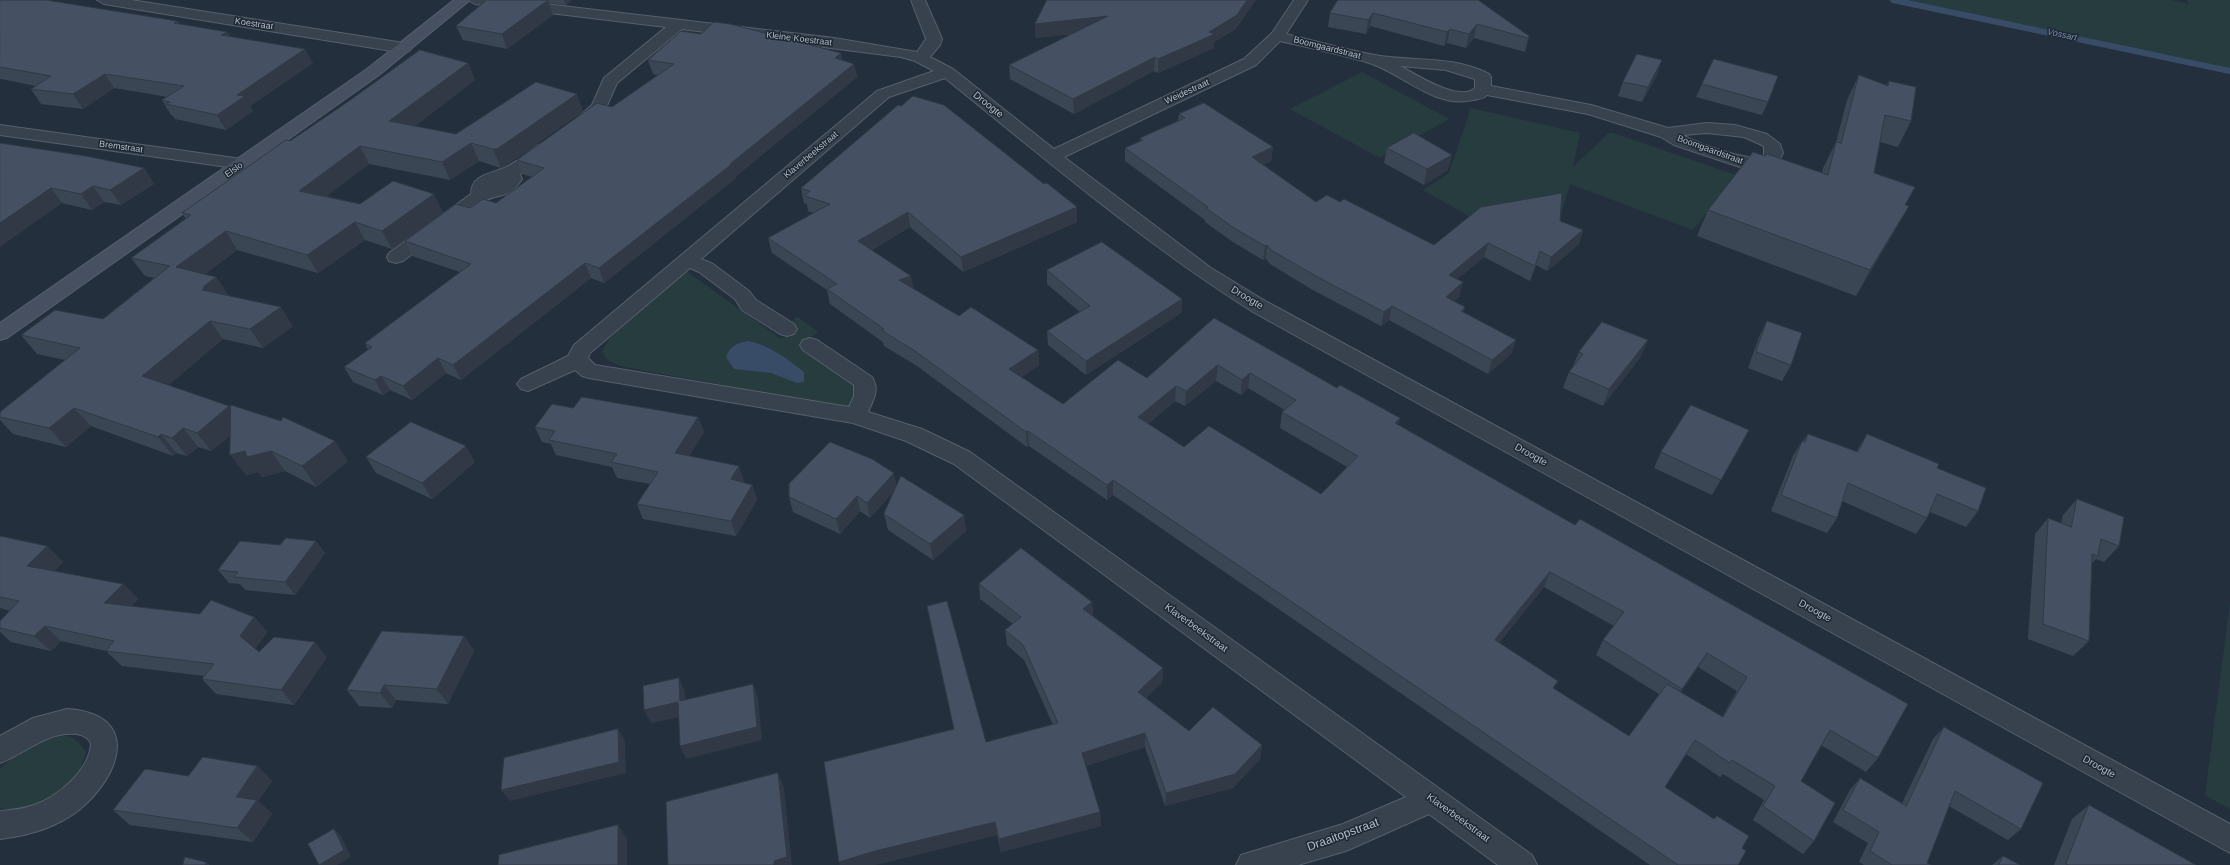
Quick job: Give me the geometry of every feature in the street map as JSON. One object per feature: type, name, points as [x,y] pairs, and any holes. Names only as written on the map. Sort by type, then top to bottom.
[{"type":"street","name":"Koestraat","points":[[104,0],[404,48]]},
{"type":"street","points":[[164,10],[179,0]]},
{"type":"street","name":"Elslo","points":[[0,333],[373,72],[463,0]]},
{"type":"street","name":"Kleine Koestraat","points":[[475,0],[834,43],[920,58]]},
{"type":"street","points":[[918,0],[934,39],[932,45],[920,58]]},
{"type":"street","name":"Weidestraat","points":[[1052,156],[1250,62],[1277,36],[1301,0]]},
{"type":"street","points":[[396,257],[480,196],[494,194],[509,185],[513,179],[511,172],[599,107],[610,81],[678,24]]},
{"type":"street","name":"Boomgaardstraat","points":[[1277,36],[1376,60],[1457,67],[1473,71],[1483,77],[1483,89],[1479,94],[1466,97],[1450,96],[1436,91],[1376,60]]},
{"type":"street","name":"Droogte","points":[[920,58],[947,72],[1052,156],[1204,272],[1260,307],[2230,839]]},
{"type":"street","name":"Klaverbeekstraat","points":[[528,384],[577,360],[582,350],[883,94],[947,72]]},
{"type":"street","name":"Boomgaardstraat","points":[[1483,89],[1591,110],[1666,134],[1680,141],[1743,163],[1761,164],[1771,160],[1774,153],[1772,144],[1761,136],[1738,130],[1680,130],[1666,134]]},
{"type":"street","name":"Bremstraat","points":[[0,130],[242,164]]},
{"type":"street","points":[[687,260],[706,268],[742,295],[749,305],[787,329]]},
{"type":"street","points":[[810,345],[865,382],[865,396],[855,416]]},
{"type":"street","name":"Klaverbeekstraat","points":[[577,360],[589,371],[855,416],[914,435],[962,458],[1522,865]]},
{"type":"street","points":[[0,751],[22,737],[48,725],[69,722],[84,722],[97,729],[104,741],[102,758],[93,776],[66,803],[43,816],[19,824],[0,825]]},
{"type":"street","name":"Draaitopstraat","points":[[1251,865],[1346,837],[1432,799]]},
{"type":"green space","points":[[1887,0],[2170,0],[2189,4],[2187,0],[2230,0],[2230,72]]},
{"type":"green space","points":[[1362,72],[1449,119],[1380,158],[1290,109]]},
{"type":"green space","points":[[1471,108],[1580,133],[1573,167],[1610,132],[1736,175],[1693,230],[1570,184],[1556,232],[1474,219],[1423,190],[1449,173]]},
{"type":"green space","points":[[686,271],[781,339],[799,328],[790,322],[798,317],[818,332],[799,345],[853,382],[858,390],[858,398],[848,407],[836,406],[620,366],[606,359],[602,351],[611,337]]},
{"type":"green space","points":[[2230,603],[2230,809],[2205,795]]},
{"type":"green space","points":[[53,735],[72,738],[83,747],[86,752],[80,770],[67,786],[51,797],[35,805],[14,811],[0,808],[0,769],[20,749]]},
{"type":"water","points":[[748,341],[771,349],[791,362],[804,372],[804,382],[797,383],[771,373],[734,369],[726,357],[728,353],[734,346]]},
{"type":"building","points":[[0,0],[46,0],[177,21],[174,23],[227,32],[221,35],[305,49],[237,95],[245,96],[217,115],[166,104],[170,102],[162,100],[184,86],[105,74],[73,94],[31,89],[51,76],[0,67]]},
{"type":"building","points":[[487,0],[548,0],[502,34],[456,26]]},
{"type":"building","points":[[1047,0],[1247,0],[1237,15],[1209,32],[1215,34],[1158,59],[1155,57],[1073,99],[1009,65],[1108,16],[1035,24]]},
{"type":"building","points":[[1338,0],[1478,0],[1529,36],[1528,38],[1477,24],[1469,34],[1450,29],[1447,32],[1373,13],[1368,20],[1330,13]]},
{"type":"building","points":[[714,22],[730,24],[841,53],[835,58],[854,64],[730,164],[732,164],[599,268],[585,263],[453,365],[438,358],[403,386],[381,376],[375,380],[344,367],[372,347],[365,343],[471,264],[405,241],[456,204],[470,208],[483,199],[496,203],[544,168],[517,160],[597,103],[612,107],[674,64],[648,60],[681,31],[701,34]]},
{"type":"building","points":[[420,50],[468,63],[389,121],[456,134],[536,82],[577,94],[497,149],[471,143],[442,162],[360,146],[299,191],[360,204],[393,181],[434,194],[382,231],[355,222],[307,255],[226,231],[176,267],[216,277],[203,287],[205,288],[202,290],[281,307],[250,329],[210,321],[142,376],[229,406],[197,433],[183,428],[172,438],[161,434],[158,437],[74,408],[49,428],[0,417],[0,412],[80,348],[21,335],[55,310],[103,319],[170,266],[131,258],[191,215],[182,213],[286,140],[290,141],[349,101]]},
{"type":"building","points":[[1637,54],[1662,60],[1648,87],[1623,82]]},
{"type":"building","points":[[1714,59],[1778,76],[1768,102],[1702,84]]},
{"type":"building","points":[[1859,75],[1888,86],[1889,81],[1916,87],[1911,121],[1885,115],[1874,173],[1915,187],[1905,205],[1909,206],[1870,270],[1708,210],[1753,152],[1765,156],[1767,154],[1828,175],[1836,142],[1841,143]]},
{"type":"building","points":[[913,96],[944,105],[1044,184],[1047,183],[1077,207],[961,257],[908,212],[858,241],[911,276],[899,280],[959,316],[971,307],[1038,350],[1009,369],[1063,404],[1118,360],[1147,378],[1214,318],[1337,388],[1340,385],[1400,418],[1395,423],[1575,525],[1580,519],[1908,704],[1878,758],[1830,730],[1801,781],[1835,803],[1814,841],[1763,806],[1775,786],[1732,760],[1730,763],[1695,740],[1665,787],[1714,819],[1717,816],[1749,836],[1742,848],[1746,851],[1738,865],[1678,865],[1113,480],[1107,485],[1028,431],[1026,432],[915,351],[881,330],[884,329],[827,289],[837,284],[768,238],[830,204],[805,196],[810,191],[801,188],[898,105],[901,106]],"holes":[[[1218,365],[1242,380],[1250,373],[1296,400],[1282,412],[1358,456],[1321,494],[1209,426],[1184,447],[1138,417],[1176,386],[1186,391]],[[1550,572],[1624,612],[1603,640],[1682,689],[1707,653],[1747,677],[1723,717],[1667,684],[1629,736],[1553,688],[1558,681],[1495,640]]]},
{"type":"building","points":[[1204,103],[1273,147],[1252,157],[1316,202],[1327,195],[1340,202],[1344,199],[1434,245],[1481,207],[1562,193],[1560,221],[1583,230],[1551,257],[1540,251],[1535,266],[1488,243],[1449,275],[1463,282],[1446,297],[1465,307],[1461,311],[1516,340],[1492,360],[1392,306],[1384,312],[1314,275],[1271,250],[1267,245],[1265,246],[1234,228],[1206,208],[1208,207],[1125,148],[1143,140],[1140,138],[1185,118],[1179,114]]},
{"type":"building","points":[[1414,133],[1452,155],[1427,169],[1387,148]]},
{"type":"building","points":[[0,143],[86,156],[144,168],[110,190],[93,186],[81,194],[51,188],[0,223]]},
{"type":"building","points":[[1102,242],[1182,299],[1086,361],[1047,331],[1090,306],[1047,270]]},
{"type":"building","points":[[1767,321],[1802,333],[1791,365],[1756,352]]},
{"type":"building","points":[[1602,322],[1648,340],[1609,389],[1569,372],[1583,354],[1579,352]]},
{"type":"building","points":[[582,397],[698,417],[675,453],[739,466],[731,479],[752,485],[731,521],[637,504],[658,472],[611,462],[617,454],[549,440],[555,431],[535,427],[552,404],[573,408]]},
{"type":"building","points":[[231,405],[281,421],[283,417],[335,441],[302,466],[271,451],[247,457],[245,451],[230,455]]},
{"type":"building","points":[[1691,405],[1749,430],[1721,480],[1661,452]]},
{"type":"building","points":[[411,422],[466,446],[422,483],[366,457]]},
{"type":"building","points":[[1808,434],[1858,452],[1867,434],[1939,464],[1937,468],[1986,488],[1978,511],[1937,494],[1927,518],[1848,483],[1837,518],[1781,495],[1802,441],[1805,442]]},
{"type":"building","points":[[830,442],[872,459],[894,473],[867,503],[857,496],[836,519],[789,497],[789,484]]},
{"type":"building","points":[[901,476],[964,515],[930,544],[884,514]]},
{"type":"building","points":[[2077,499],[2124,517],[2119,546],[2101,539],[2098,556],[2092,554],[2089,641],[2043,624],[2048,518],[2071,527]]},
{"type":"building","points":[[0,536],[47,546],[27,566],[123,584],[104,603],[200,614],[211,600],[254,617],[240,636],[259,652],[274,637],[315,642],[281,690],[202,679],[214,664],[106,651],[114,641],[45,626],[34,636],[0,628],[0,621],[19,601],[0,597]]},
{"type":"building","points":[[286,538],[316,541],[285,582],[234,577],[238,572],[218,570],[240,541],[280,545]]},
{"type":"building","points":[[1021,548],[1092,602],[1083,609],[1163,668],[1138,692],[1189,731],[1213,707],[1262,745],[1235,774],[1166,793],[1145,733],[1082,753],[1100,812],[999,839],[995,822],[875,851],[839,862],[824,762],[954,729],[927,606],[947,601],[986,742],[1058,723],[1023,645],[1005,630],[1021,617],[979,584]]},
{"type":"building","points":[[382,631],[464,636],[437,689],[384,685],[380,693],[347,690]]},
{"type":"building","points":[[679,678],[680,701],[753,684],[757,727],[680,746],[678,702],[644,710],[643,686]]},
{"type":"building","points":[[1944,727],[2043,783],[2021,829],[1955,791],[1927,863],[1931,865],[1892,865],[1870,851],[1879,832],[1843,810],[1860,778],[1906,806]]},
{"type":"building","points":[[618,729],[619,762],[501,790],[504,758]]},
{"type":"building","points":[[203,757],[257,766],[236,797],[257,800],[237,828],[113,810],[145,769],[188,776]]},
{"type":"building","points":[[778,773],[787,857],[774,861],[774,865],[668,865],[666,802]]},
{"type":"building","points":[[2089,805],[2196,865],[2066,864]]},
{"type":"building","points":[[618,825],[618,865],[498,865],[499,855]]},
{"type":"building","points":[[334,829],[344,850],[319,865],[308,844]]},
{"type":"building","points":[[2003,856],[2020,865],[1999,865]]},
{"type":"building","points":[[185,857],[206,862],[205,865],[183,865]]},
{"type":"waterway","name":"Vossart","points":[[1893,0],[2230,71]]}]
